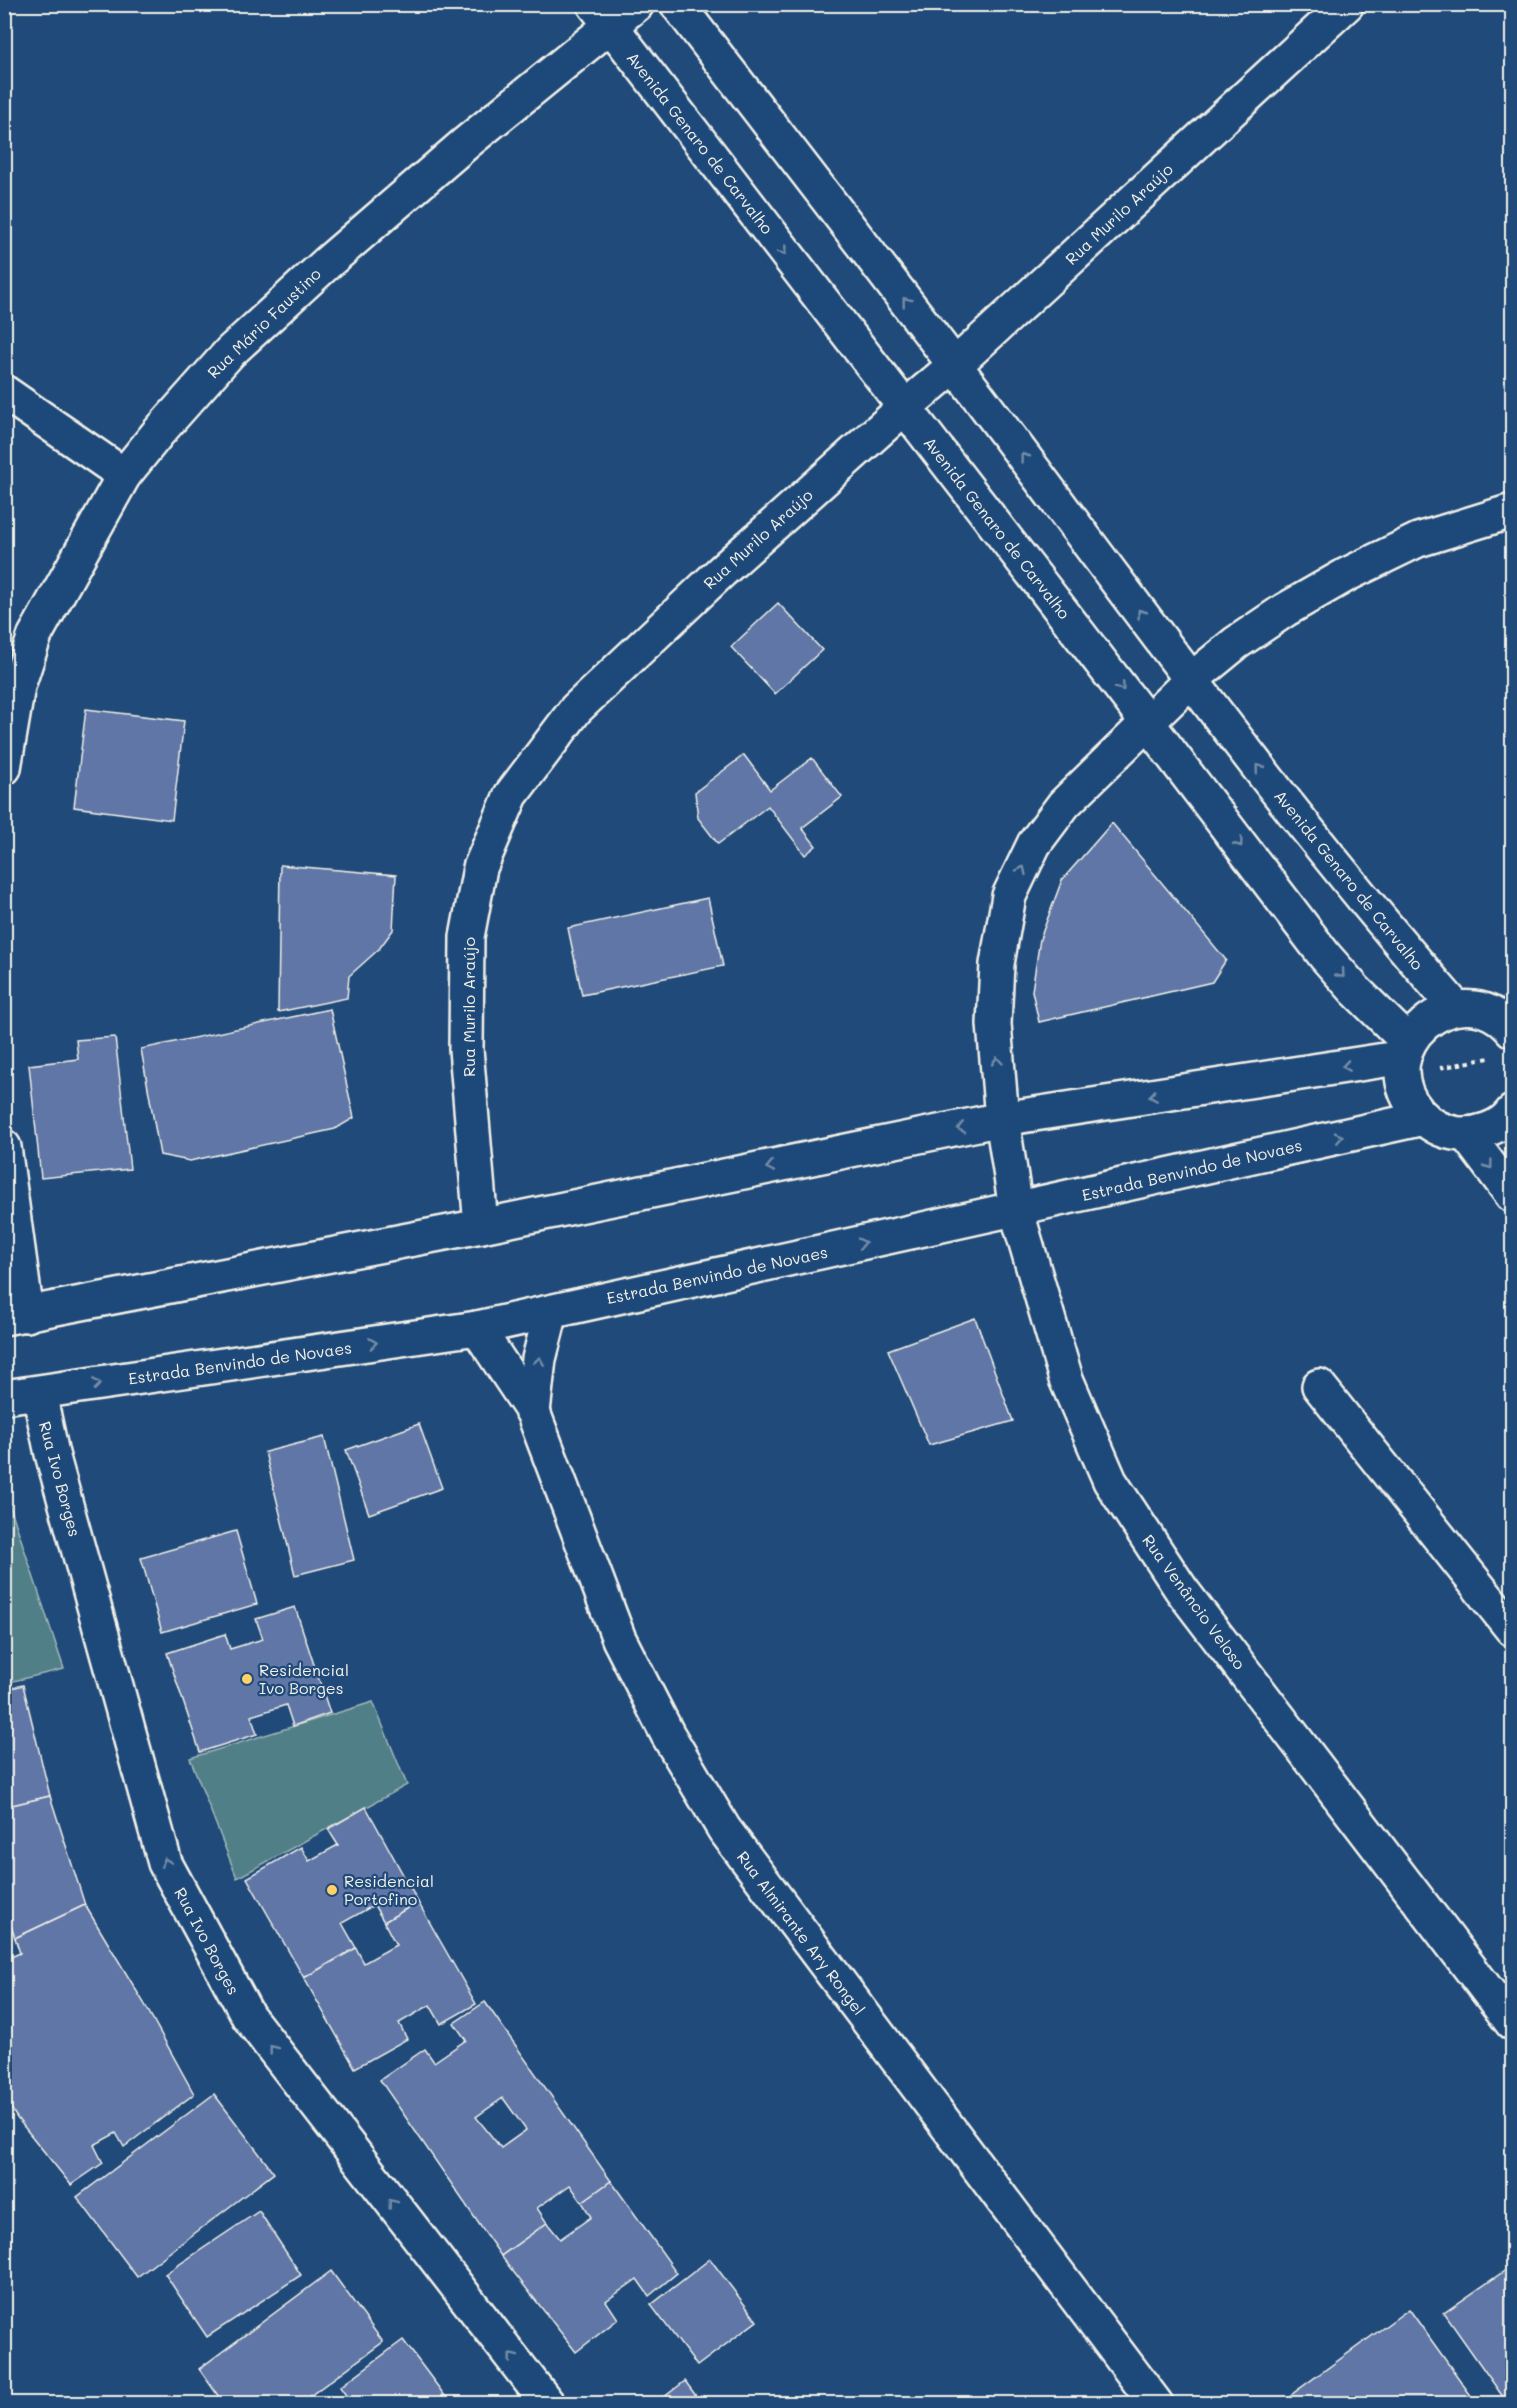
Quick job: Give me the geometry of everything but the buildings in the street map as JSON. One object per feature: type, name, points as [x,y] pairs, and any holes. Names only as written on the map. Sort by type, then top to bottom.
[{"type":"street","name":"Rua Mário Faustino","points":[[4,768],[18,686],[35,635],[124,475],[230,352],[327,263],[466,143],[602,16],[637,4]]},
{"type":"street","name":"Avenida Genaro de Carvalho","points":[[677,4],[955,365],[1191,680],[1334,865],[1377,919],[1456,1008]]},
{"type":"street","name":"Rua Murilo Araújo","points":[[482,1226],[466,1049],[467,937],[480,868],[511,795],[576,709],[722,571],[955,365],[1347,4]]},
{"type":"street","name":"Avenida Genaro de Carvalho","points":[[602,16],[1325,956],[1406,1050]]},
{"type":"street","points":[[4,392],[124,475]]},
{"type":"street","name":"Rua Venâncio Veloso","points":[[1512,511],[1418,540],[1346,575],[1285,610],[1236,643],[1191,680],[1064,804],[1034,844],[1010,896],[997,964],[994,1024],[1002,1119],[1016,1209],[1066,1379],[1110,1481],[1181,1589],[1512,2023]]},
{"type":"street","points":[[1511,1027],[1494,1014],[1475,1008],[1456,1008],[1441,1012],[1417,1030],[1406,1050],[1402,1076],[1413,1106],[1436,1127],[1450,1133],[1466,1134],[1489,1130],[1509,1118],[1512,1112]]},
{"type":"street","points":[[4,1147],[16,1317],[482,1226],[1002,1119],[1406,1050]]},
{"type":"street","name":"Estrada Benvindo de Novaes","points":[[4,1397],[477,1328],[1424,1118]]},
{"type":"street","points":[[1466,1134],[1512,1196]]},
{"type":"street","name":"Rua Almirante Ary Rongel","points":[[533,1412],[538,1359],[551,1312]]},
{"type":"street","name":"Rua Almirante Ary Rongel","points":[[477,1328],[533,1412],[619,1639],[668,1735],[724,1829],[1156,2403]]},
{"type":"street","points":[[1319,1386],[1512,1629]]},
{"type":"street","name":"Rua Ivo Borges","points":[[39,1393],[52,1454],[165,1863],[248,2016],[548,2403]]},
{"type":"green space","points":[[4,1488],[64,1669],[5,1683],[4,1683]]},
{"type":"green space","points":[[373,1702],[407,1785],[237,1878],[190,1758]]},
{"type":"place","name":"Residencial Ivo Borges","points":[[247,1679]]},
{"type":"place","name":"Residencial Portofino","points":[[332,1890]]}]
